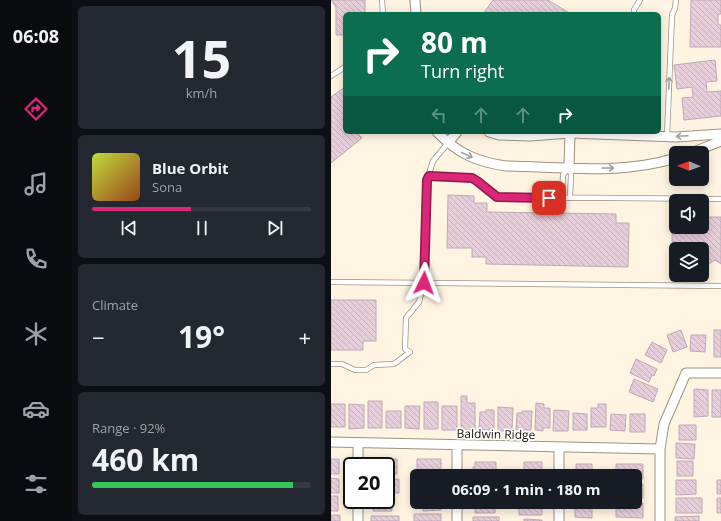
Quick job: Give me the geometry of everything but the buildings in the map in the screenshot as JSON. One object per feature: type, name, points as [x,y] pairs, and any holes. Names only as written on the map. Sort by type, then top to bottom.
[{"type":"street","points":[[415,0],[416,12]]},
{"type":"street","points":[[439,134],[448,143],[467,156],[490,164],[506,166],[611,169],[669,160]]},
{"type":"street","points":[[448,143],[455,134]]},
{"type":"street","points":[[496,134],[529,136],[556,134]]},
{"type":"street","points":[[569,167],[570,134]]},
{"type":"street","points":[[602,134],[667,136],[721,134]]},
{"type":"street","points":[[707,146],[721,140]]},
{"type":"street","points":[[660,521],[660,449],[664,424],[686,373],[721,373]]},
{"type":"street","name":"Baldwin Ridge","points":[[331,442],[457,446],[660,449]]},
{"type":"street","points":[[358,443],[358,457]]},
{"type":"street","points":[[457,446],[457,469]]},
{"type":"street","points":[[559,447],[559,469]]},
{"type":"street","points":[[357,509],[357,521]]},
{"type":"street","points":[[457,509],[457,521]]},
{"type":"street","points":[[559,509],[559,521]]},
{"type":"lane","points":[[382,0],[383,12]]},
{"type":"lane","points":[[634,12],[640,0]]},
{"type":"lane","points":[[667,136],[672,15],[676,0]]},
{"type":"lane","points":[[331,76],[343,68]]},
{"type":"lane","points":[[331,364],[342,364],[355,370],[366,370],[374,365],[394,364],[410,352],[405,349],[406,318],[419,302],[424,283],[427,180],[433,161],[448,143]]},
{"type":"lane","points":[[562,198],[563,175],[569,167]]},
{"type":"lane","points":[[569,167],[571,174],[570,198]]},
{"type":"lane","points":[[429,176],[472,178],[497,197],[721,199]]},
{"type":"lane","points":[[331,282],[721,286]]},
{"type":"route","points":[[424,283],[427,180],[429,176],[472,178],[497,197],[549,198]]}]
